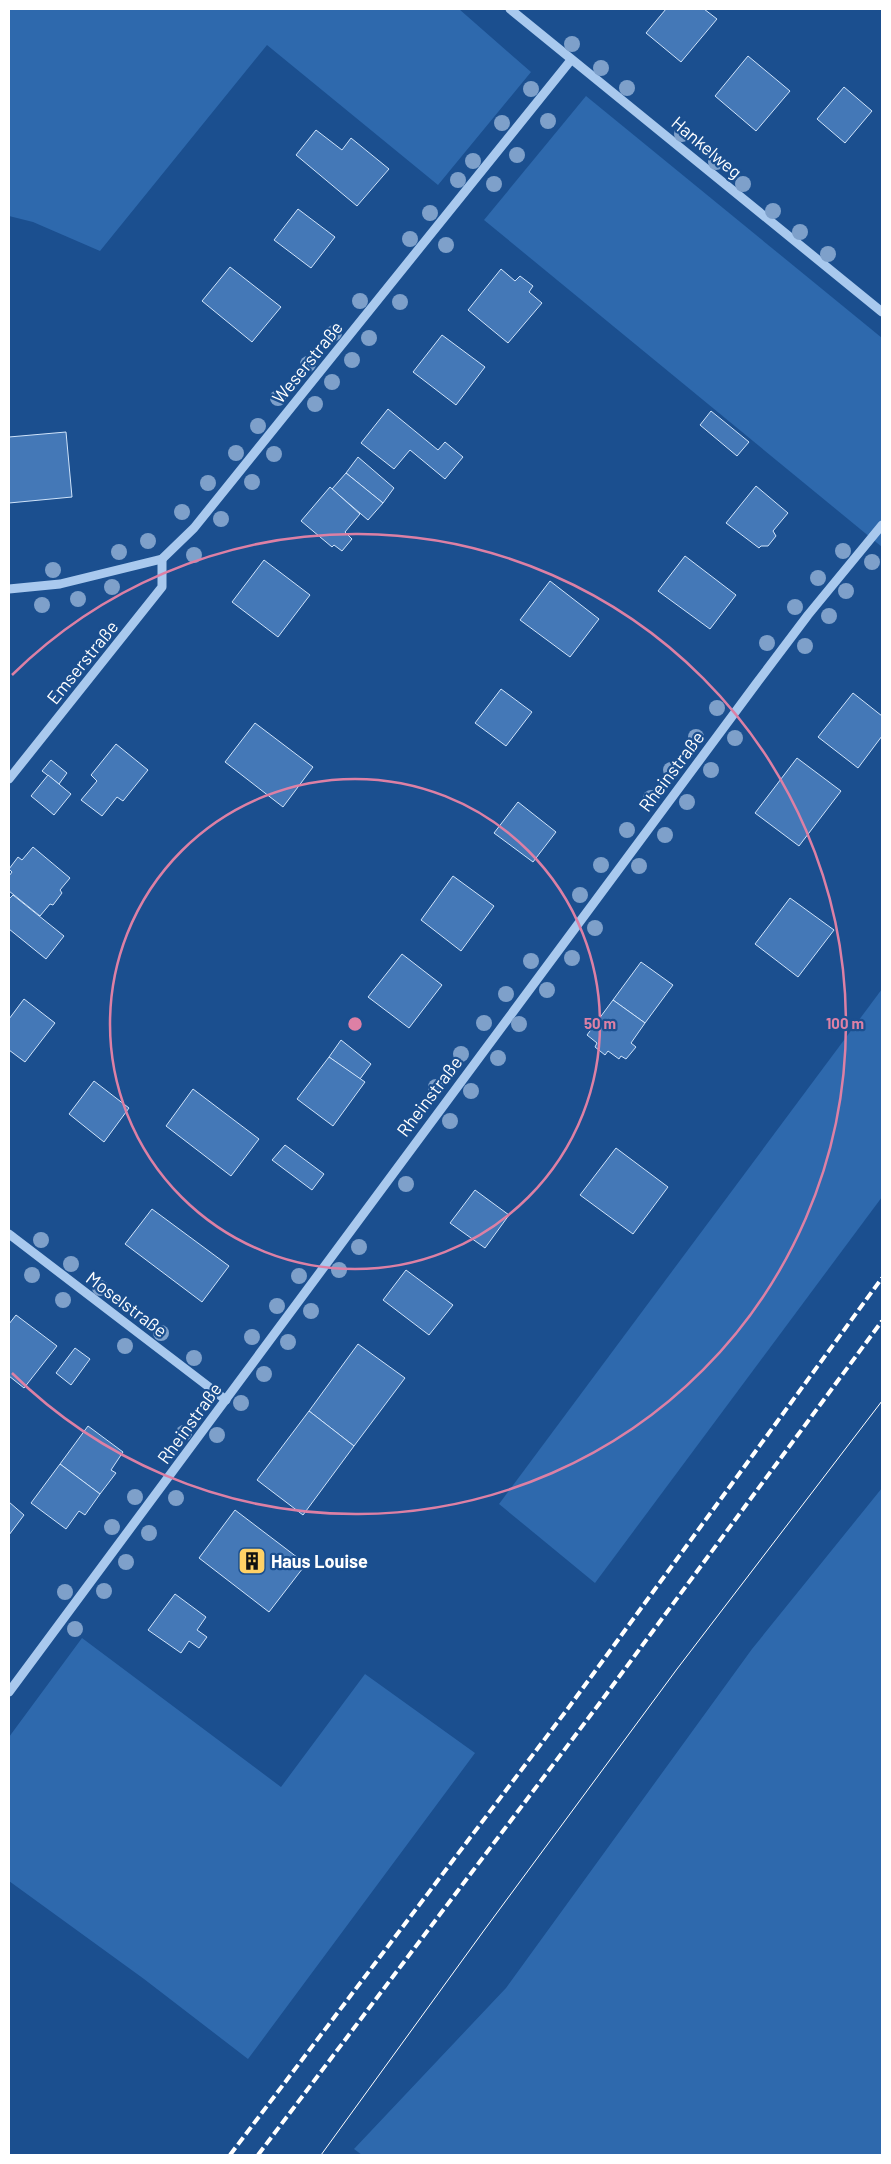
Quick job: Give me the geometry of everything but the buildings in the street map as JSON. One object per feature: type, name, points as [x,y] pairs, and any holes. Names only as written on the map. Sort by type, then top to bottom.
[{"type":"street","name":"Hankelweg","points":[[510,9],[882,312]]},
{"type":"street","name":"Weserstraße","points":[[162,559],[200,520],[571,60]]},
{"type":"street","name":"Rheinstraße","points":[[9,1692],[226,1400],[327,1260],[746,698],[808,616],[882,525]]},
{"type":"street","points":[[9,589],[60,584],[162,559]]},
{"type":"street","name":"Emserstraße","points":[[9,779],[162,586],[162,559]]},
{"type":"street","name":"Moselstraße","points":[[9,1234],[226,1400]]},
{"type":"shaded area","points":[[9,9],[459,9],[531,72],[438,185],[267,45],[100,251],[33,222],[9,216]]},
{"type":"shaded area","points":[[586,96],[882,338],[882,547],[484,220]]},
{"type":"shaded area","points":[[882,989],[882,1197],[595,1583],[499,1504]]},
{"type":"shaded area","points":[[882,1488],[882,2155],[362,2155],[354,2149],[506,1988],[752,1649]]},
{"type":"shaded area","points":[[82,1638],[281,1787],[365,1674],[475,1753],[248,2059],[144,1979],[9,1881],[9,1737]]},
{"type":"tram line","points":[[321,2155],[677,1669],[882,1401]]},
{"type":"railway","points":[[230,2155],[569,1707],[882,1278]]},
{"type":"railway","points":[[258,2155],[599,1704],[882,1321]]},
{"type":"place","name":"Haus Louise","points":[[252,1561]]}]
